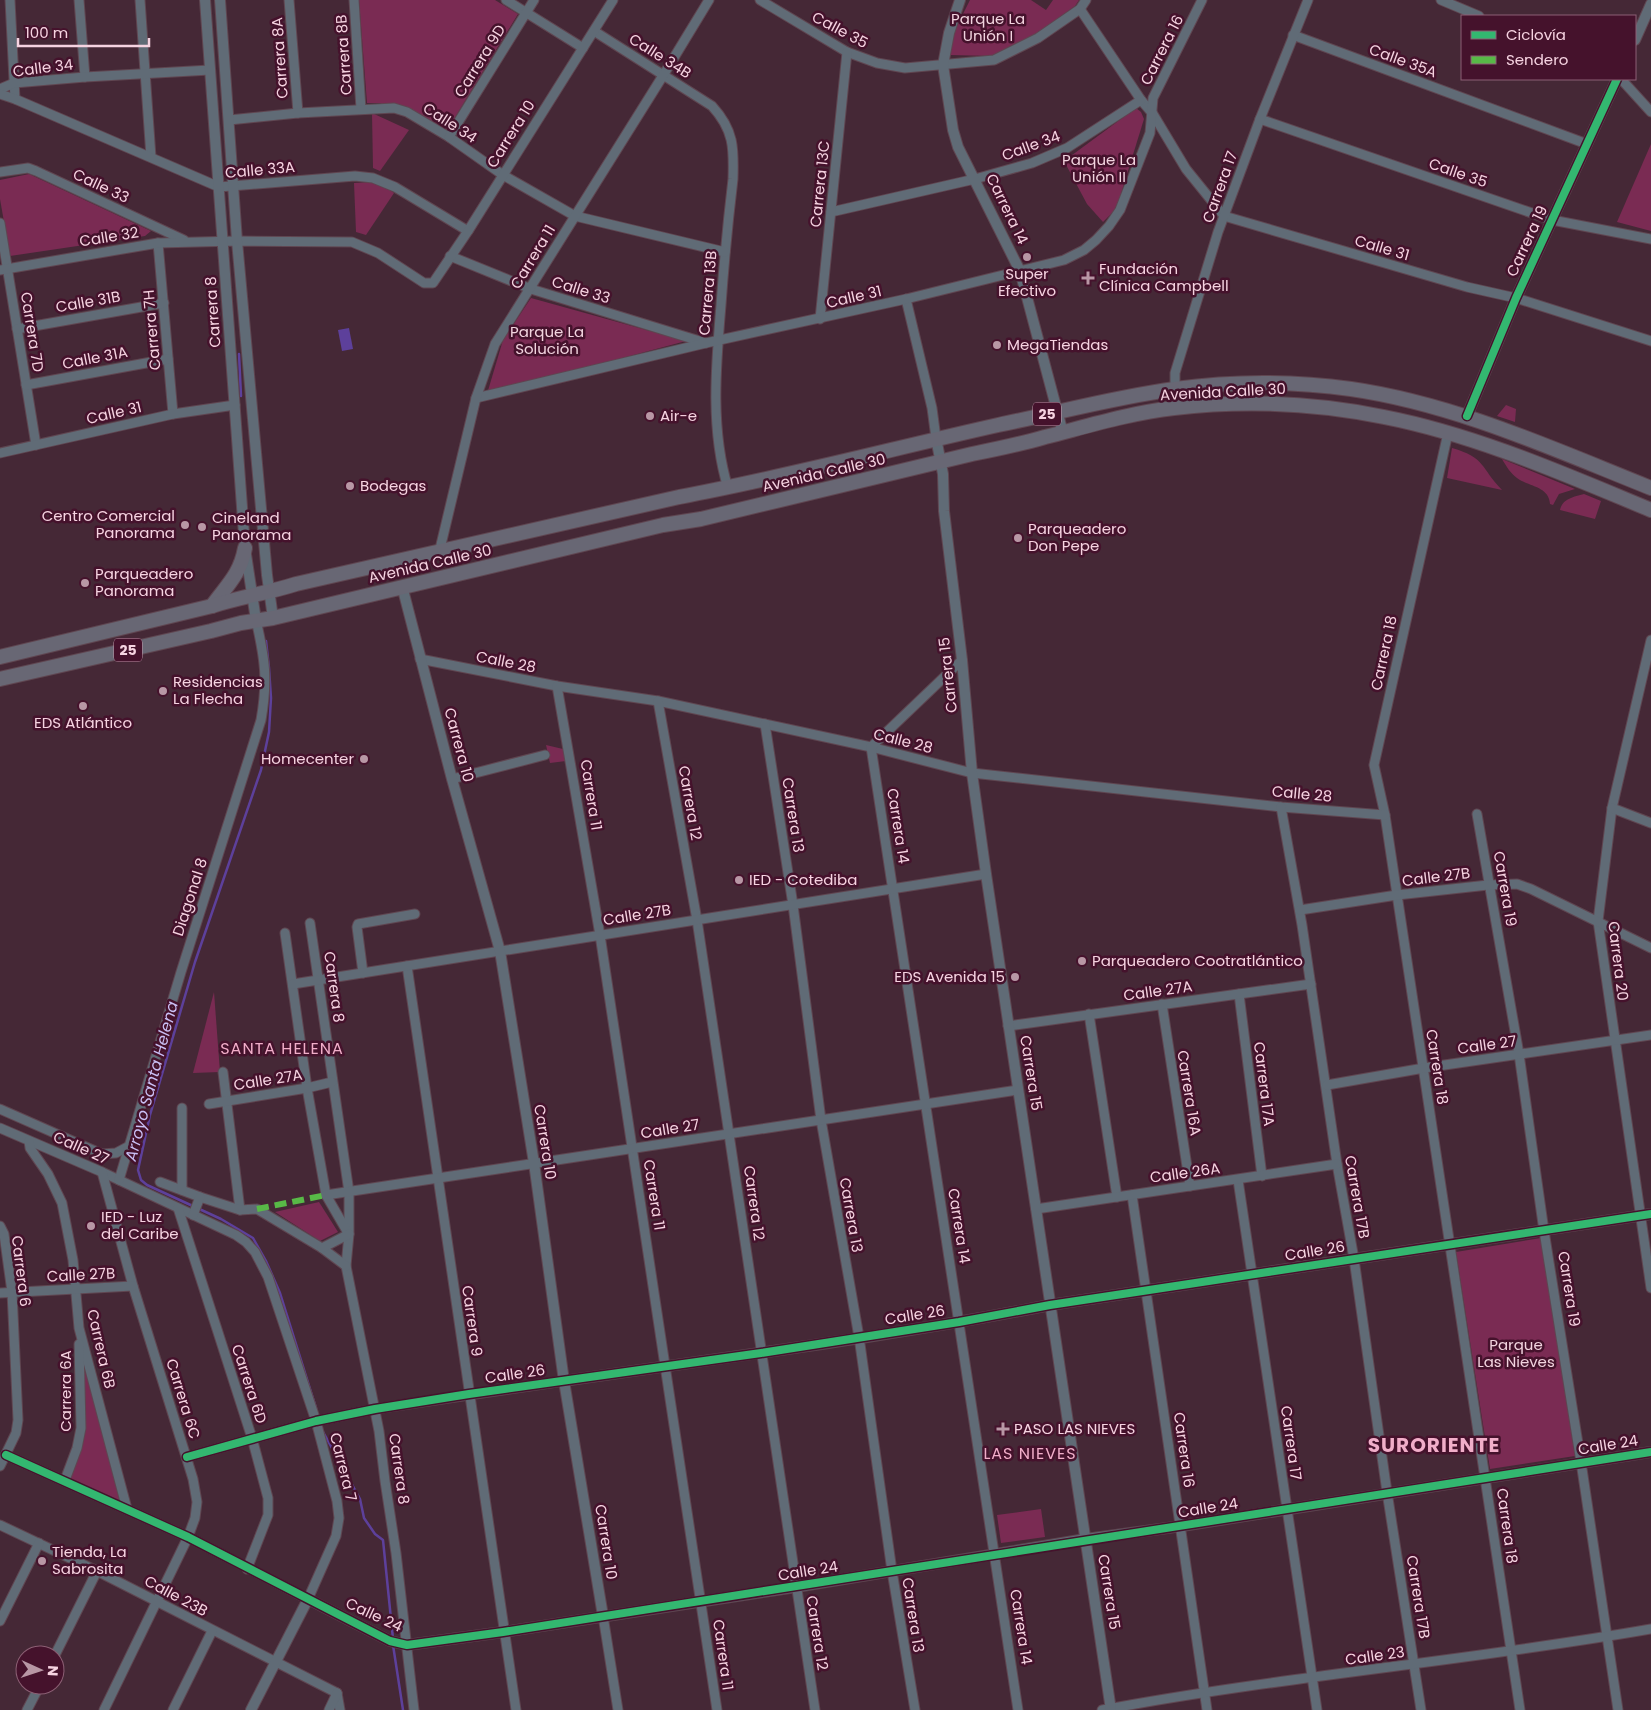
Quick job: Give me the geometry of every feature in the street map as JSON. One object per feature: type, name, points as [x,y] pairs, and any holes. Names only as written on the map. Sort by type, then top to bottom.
[{"type":"highway","name":"Avenida Calle 30","points":[[0,657],[212,606],[236,598],[269,593],[305,582],[679,497],[728,488],[936,438],[1175,389],[1230,383],[1268,382],[1302,384],[1398,398],[1467,416],[1594,464],[1651,488]]},
{"type":"highway","name":"Avenida Calle 30","points":[[0,679],[56,668],[402,586],[701,519],[1063,432],[1122,416],[1174,408],[1282,404],[1377,415],[1448,433],[1503,452],[1651,510]]},
{"type":"highway","points":[[212,606],[234,579],[245,548]]},
{"type":"street","points":[[10,0],[15,99]]},
{"type":"street","points":[[79,0],[85,77]]},
{"type":"street","points":[[140,0],[151,157]]},
{"type":"street","name":"Carrera 8","points":[[205,0],[245,548],[256,620]]},
{"type":"street","name":"Carrera 8","points":[[220,0],[237,241],[269,593],[273,618]]},
{"type":"street","name":"Carrera 8A","points":[[289,0],[298,113]]},
{"type":"street","name":"Carrera 8B","points":[[354,0],[361,109]]},
{"type":"street","points":[[506,0],[583,48]]},
{"type":"street","name":"Carrera 9D","points":[[449,137],[534,0]]},
{"type":"street","name":"Carrera 10","points":[[237,241],[352,242],[378,253],[424,283],[433,283],[468,231],[613,0]]},
{"type":"street","name":"Carrera 11","points":[[439,553],[476,398],[495,344],[664,74],[708,0]]},
{"type":"street","name":"Calle 35","points":[[760,0],[847,52],[877,63],[905,68],[987,62],[1038,38],[1080,9]]},
{"type":"street","name":"Carrera 14","points":[[960,0],[949,33],[943,65],[953,130],[958,147],[1020,271],[1063,432]]},
{"type":"street","points":[[1086,0],[1080,9],[1140,100],[1153,114],[1186,168],[1224,216]]},
{"type":"street","name":"Carrera 16","points":[[1153,114],[1153,98],[1202,0]]},
{"type":"street","name":"Carrera 17","points":[[1175,389],[1176,373],[1218,232],[1260,119],[1308,0]]},
{"type":"street","points":[[1441,0],[1477,15]]},
{"type":"street","points":[[1636,38],[1651,4]]},
{"type":"street","name":"Calle 34B","points":[[594,31],[712,106]]},
{"type":"street","name":"Calle 35A","points":[[1293,35],[1587,144]]},
{"type":"street","name":"Carrera 13C","points":[[820,319],[847,52]]},
{"type":"street","name":"Calle 34","points":[[0,89],[14,83],[210,70]]},
{"type":"street","name":"Carrera 19","points":[[1467,416],[1516,298],[1617,80]]},
{"type":"street","points":[[1623,80],[1651,112]]},
{"type":"street","name":"Calle 33A","points":[[0,94],[219,187],[355,176],[373,178],[396,187],[468,231]]},
{"type":"street","name":"Calle 34","points":[[831,212],[975,179],[1050,157],[1140,100]]},
{"type":"street","name":"Carrera 13B","points":[[712,106],[723,118],[730,135],[733,155],[718,341],[717,397],[719,452],[728,488]]},
{"type":"street","name":"Calle 34","points":[[229,120],[298,113],[394,108],[407,112],[449,137],[503,174],[574,216],[725,252]]},
{"type":"street","name":"Calle 31","points":[[476,398],[706,343],[906,299],[1074,256],[1096,240],[1120,210],[1148,139],[1153,114]]},
{"type":"street","name":"Calle 35","points":[[1260,119],[1552,220],[1651,239]]},
{"type":"street","name":"Calle 33","points":[[0,172],[28,168],[36,170],[187,242]]},
{"type":"street","name":"Calle 31","points":[[1224,216],[1467,287],[1516,298],[1651,341]]},
{"type":"street","name":"Carrera 7D","points":[[0,223],[4,269],[17,329],[36,445]]},
{"type":"street","points":[[223,241],[237,241]]},
{"type":"street","name":"Calle 32","points":[[4,269],[158,243],[223,241]]},
{"type":"street","name":"Carrera 7H","points":[[158,243],[173,414]]},
{"type":"street","name":"Calle 33","points":[[450,256],[531,288],[706,343]]},
{"type":"street","points":[[906,299],[932,408],[936,438]]},
{"type":"street","name":"Calle 31B","points":[[17,329],[164,303]]},
{"type":"street","name":"Calle 31A","points":[[26,385],[168,358]]},
{"type":"street","name":"Calle 31","points":[[0,453],[173,414],[235,405]]},
{"type":"street","name":"Carrera 18","points":[[1448,433],[1374,765],[1385,815],[1520,1710]]},
{"type":"street","name":"Carrera 15","points":[[936,438],[942,474],[944,511],[962,660],[972,773],[1008,1026],[1086,1539],[1108,1709]]},
{"type":"street","name":"Carrera 10","points":[[402,586],[452,779],[500,951],[534,1164],[564,1381],[618,1710]]},
{"type":"street","name":"Diagonal 8","points":[[119,1180],[131,1145],[181,972],[261,720],[265,700],[265,664],[256,620]]},
{"type":"street","name":"Carrera 20","points":[[1651,640],[1612,808],[1598,921],[1615,1040],[1646,1215],[1651,1288]]},
{"type":"street","name":"Calle 28","points":[[420,659],[557,686],[658,701],[871,747],[972,773],[1282,807],[1385,815]]},
{"type":"street","points":[[871,747],[962,660]]},
{"type":"street","name":"Carrera 11","points":[[557,686],[600,935],[717,1710]]},
{"type":"street","name":"Carrera 12","points":[[658,701],[698,920],[815,1710]]},
{"type":"street","name":"Carrera 13","points":[[765,724],[793,904],[821,1120],[859,1338],[892,1571],[915,1710]]},
{"type":"street","name":"Carrera 14","points":[[871,747],[1018,1710]]},
{"type":"street","points":[[452,779],[545,755]]},
{"type":"street","name":"Carrera 17B","points":[[1282,807],[1300,910],[1337,1164],[1354,1259],[1387,1492],[1421,1710]]},
{"type":"street","points":[[1612,808],[1651,823]]},
{"type":"street","name":"Carrera 19","points":[[1477,814],[1519,1054],[1544,1231],[1582,1462],[1618,1710]]},
{"type":"street","name":"Calle 27B","points":[[293,984],[986,874]]},
{"type":"street","name":"Calle 27B","points":[[1300,910],[1397,895],[1488,885],[1517,884],[1531,889],[1651,948]]},
{"type":"street","points":[[363,973],[357,927],[360,923],[415,914]]},
{"type":"street","name":"Carrera 8","points":[[310,922],[349,1192],[349,1234],[346,1266],[375,1409],[394,1537],[414,1710]]},
{"type":"street","points":[[285,933],[307,1088],[326,1195],[349,1234],[322,1248]]},
{"type":"street","name":"Carrera 9","points":[[407,966],[503,1632],[516,1710]]},
{"type":"street","name":"Calle 27A","points":[[1008,1026],[1311,984]]},
{"type":"street","name":"Carrera 17A","points":[[1239,994],[1262,1176]]},
{"type":"street","name":"Carrera 16A","points":[[1162,1004],[1190,1186]]},
{"type":"street","points":[[1089,1014],[1117,1197]]},
{"type":"street","name":"Calle 27","points":[[1326,1085],[1424,1068],[1651,1035]]},
{"type":"street","points":[[222,1072],[240,1210]]},
{"type":"street","name":"Calle 27A","points":[[208,1104],[307,1088],[332,1082]]},
{"type":"street","name":"Calle 27","points":[[326,1195],[1018,1090]]},
{"type":"street","points":[[182,1108],[182,1190]]},
{"type":"street","points":[[0,1109],[102,1154],[116,1153],[131,1145]]},
{"type":"street","name":"Calle 27","points":[[0,1128],[31,1137],[178,1208]]},
{"type":"street","name":"Carrera 6B","points":[[31,1137],[30,1148],[48,1174],[62,1203],[70,1241],[79,1328],[127,1509]]},
{"type":"street","name":"Calle 26A","points":[[1036,1209],[1337,1164]]},
{"type":"street","name":"Carrera 6C","points":[[102,1172],[133,1286],[187,1456],[197,1502],[195,1518],[188,1537],[104,1710]]},
{"type":"street","name":"Carrera 17","points":[[1238,1180],[1317,1710]]},
{"type":"street","points":[[160,1182],[182,1190],[197,1206],[257,1210],[322,1248],[346,1266]]},
{"type":"street","name":"Carrera 16","points":[[1132,1194],[1182,1526],[1207,1710]]},
{"type":"street","name":"Carrera 7","points":[[178,1208],[197,1206],[246,1242],[255,1252],[268,1276],[316,1422],[337,1501],[339,1518],[336,1536],[308,1599],[251,1710]]},
{"type":"street","name":"Carrera 6D","points":[[178,1208],[252,1438],[268,1498],[268,1515],[247,1569]]},
{"type":"street","name":"Calle 26","points":[[187,1456],[316,1422],[375,1409],[761,1353],[959,1322],[1050,1305],[1646,1215]]},
{"type":"street","name":"Carrera 6","points":[[0,1226],[4,1234],[12,1292],[18,1420],[16,1433],[0,1466]]},
{"type":"street","name":"Calle 27B","points":[[0,1293],[133,1286]]},
{"type":"street","name":"Carrera 6A","points":[[65,1480],[77,1448],[81,1428],[79,1328]]},
{"type":"street","name":"Calle 24","points":[[6,1455],[188,1537],[390,1641],[407,1645],[796,1587],[1086,1539],[1182,1526],[1387,1492],[1651,1452]]},
{"type":"street","name":"Calle 23B","points":[[0,1525],[97,1570],[337,1694]]},
{"type":"street","points":[[0,1621],[39,1543]]},
{"type":"street","points":[[60,1645],[97,1570]]},
{"type":"street","name":"Calle 23","points":[[1108,1709],[1205,1693],[1512,1651],[1651,1629]]},
{"type":"street","points":[[173,1710],[212,1631]]},
{"type":"street","points":[[329,1710],[337,1694]]},
{"type":"street","points":[[337,1694],[340,1710]]},
{"type":"street","points":[[27,1710],[35,1695]]},
{"type":"green space","points":[[359,0],[495,0],[518,14],[443,137],[380,103],[367,103]]},
{"type":"green space","name":"Parque La Unión I","points":[[970,0],[1031,0],[1046,10],[1053,0],[1079,0],[1075,6],[1035,35],[991,56],[950,55],[954,32]]},
{"type":"green space","name":"Parque La Unión II","points":[[1136,108],[1141,112],[1144,119],[1119,200],[1114,211],[1103,222],[1087,204],[1064,161]]},
{"type":"green space","points":[[372,113],[409,130],[380,171],[373,168]]},
{"type":"green space","points":[[1651,144],[1651,231],[1617,222]]},
{"type":"green space","points":[[29,174],[151,231],[145,236],[10,256],[0,199],[0,180]]},
{"type":"green space","points":[[371,182],[385,186],[394,193],[366,235],[356,232],[354,183]]},
{"type":"green space","name":"Parque La Solución","points":[[531,298],[686,341],[487,394],[503,340]]},
{"type":"green space","points":[[1506,405],[1516,409],[1515,422],[1497,416]]},
{"type":"green space","points":[[1452,448],[1471,456],[1482,464],[1502,490],[1447,478]]},
{"type":"green space","points":[[1502,459],[1575,489],[1559,494],[1553,505],[1550,504],[1549,498],[1542,490],[1515,476]]},
{"type":"green space","points":[[1584,494],[1601,501],[1595,519],[1560,510],[1566,500]]},
{"type":"green space","points":[[546,745],[563,749],[566,761],[550,763]]},
{"type":"green space","points":[[214,992],[220,1072],[193,1073]]},
{"type":"green space","points":[[319,1202],[338,1232],[320,1241],[275,1212]]},
{"type":"green space","name":"Parque Las Nieves","points":[[1541,1238],[1575,1456],[1490,1469],[1456,1252]]},
{"type":"green space","points":[[86,1366],[123,1502],[70,1478],[81,1443],[83,1367]]},
{"type":"green space","points":[[1041,1509],[1045,1537],[1001,1543],[997,1515]]},
{"type":"shaded area","points":[[349,328],[353,349],[342,351],[338,330]]},
{"type":"waterway","points":[[239,354],[241,396]]},
{"type":"waterway","name":"Arroyo Santa Helena","points":[[266,641],[271,698],[269,732],[261,770],[195,962],[150,1115],[138,1170],[141,1180],[147,1185],[221,1219],[253,1238],[266,1261],[280,1293],[316,1408]]},
{"type":"waterway","name":"Arroyo Santa Helena","points":[[322,1430],[360,1499],[364,1518],[375,1534],[383,1540],[393,1639]]},
{"type":"waterway","name":"Arroyo Santa Helena","points":[[393,1645],[403,1710]]},
{"type":"marked path","points":[[257,1209],[326,1195]]},
{"type":"cycle path","points":[[1467,416],[1516,298],[1617,80]]},
{"type":"cycle path","points":[[187,1457],[316,1421],[375,1409],[761,1353],[959,1322],[1050,1305],[1651,1214]]},
{"type":"cycle path","points":[[6,1455],[188,1537],[390,1641],[407,1645],[503,1632],[1651,1452]]},
{"type":"place","name":"Super Efectivo","points":[[1027,257]]},
{"type":"place","name":"Fundación Clínica Campbell","points":[[1088,278]]},
{"type":"place","name":"MegaTiendas","points":[[997,345]]},
{"type":"place","name":"Air-e","points":[[650,416]]},
{"type":"place","name":"Bodegas","points":[[350,486]]},
{"type":"place","name":"Centro Comercial Panorama","points":[[185,525]]},
{"type":"place","name":"Cineland Panorama","points":[[202,527]]},
{"type":"place","name":"Parqueadero Don Pepe","points":[[1018,538]]},
{"type":"place","name":"Parqueadero Panorama","points":[[85,583]]},
{"type":"place","name":"Residencias La Flecha","points":[[163,691]]},
{"type":"place","name":"EDS Atlántico","points":[[83,706]]},
{"type":"place","name":"Homecenter","points":[[364,759]]},
{"type":"place","name":"IED - Cotediba","points":[[739,880]]},
{"type":"place","name":"Parqueadero Cootratlántico","points":[[1082,961]]},
{"type":"place","name":"EDS Avenida 15","points":[[1015,977]]},
{"type":"place","name":"IED - Luz del Caribe","points":[[91,1226]]},
{"type":"place","name":"PASO LAS NIEVES","points":[[1003,1429]]},
{"type":"place","name":"Tienda, La Sabrosita","points":[[42,1561]]},
{"type":"district","name":"SANTA HELENA","points":[[282,1048]]},
{"type":"district","name":"SURORIENTE","points":[[1434,1445]]},
{"type":"district","name":"LAS NIEVES","points":[[1030,1453]]}]
